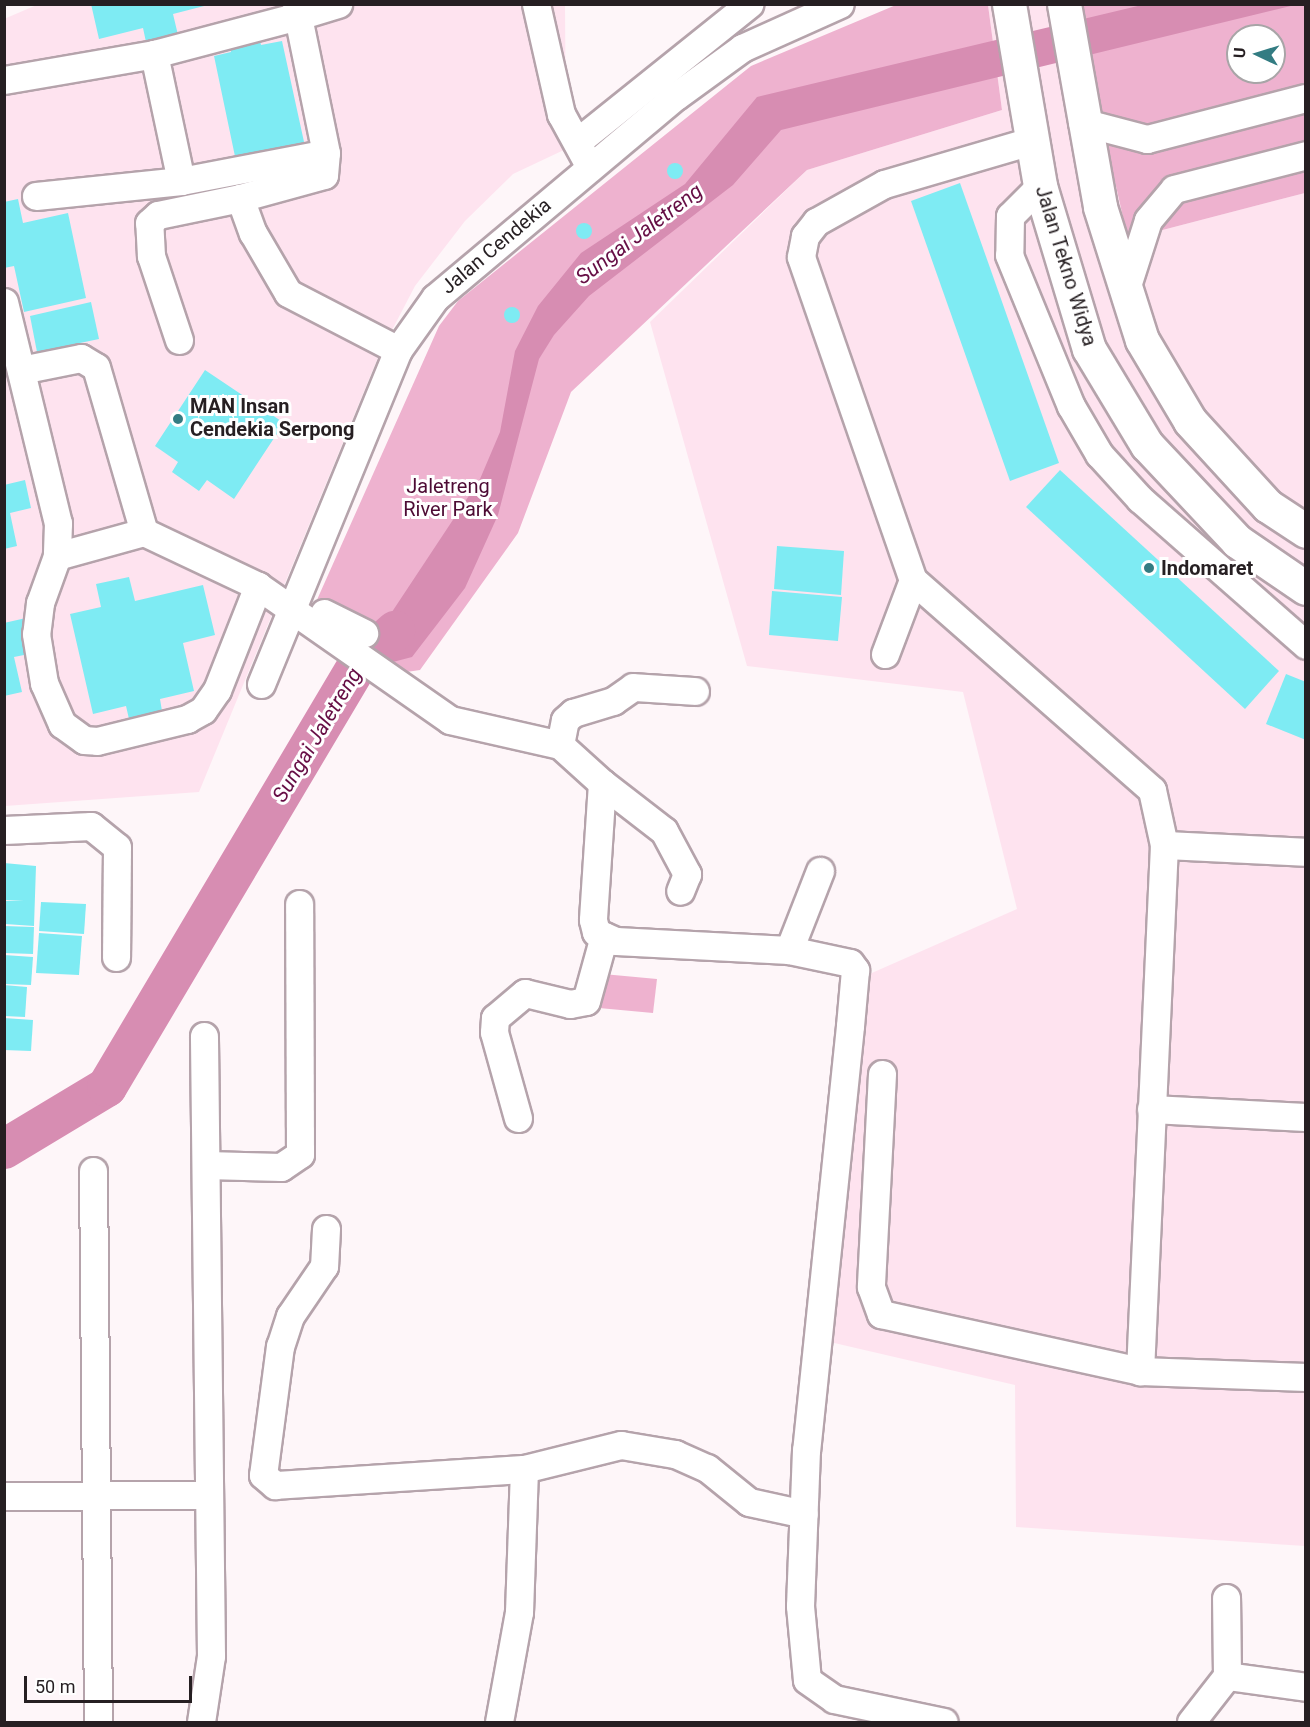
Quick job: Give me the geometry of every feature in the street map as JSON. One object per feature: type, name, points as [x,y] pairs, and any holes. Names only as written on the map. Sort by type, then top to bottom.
[{"type":"main road","name":"Jalan Tekno Widya","points":[[1009,4],[1040,186],[1089,349],[1148,445],[1237,541],[1305,588]]},
{"type":"main road","points":[[1064,4],[1080,112],[1100,207],[1142,340],[1190,421],[1268,506],[1305,531]]},
{"type":"street","points":[[4,81],[154,54],[293,13],[338,4]]},
{"type":"street","points":[[536,4],[561,114],[591,170]]},
{"type":"street","name":"Jalan Cendekia","points":[[261,684],[292,602],[360,451],[398,350],[435,298],[742,48],[839,5]]},
{"type":"street","points":[[577,142],[733,10],[742,48]]},
{"type":"street","points":[[179,340],[151,255],[149,223],[158,215],[320,178],[293,13]]},
{"type":"street","points":[[154,54],[181,181]]},
{"type":"street","points":[[1080,112],[1147,140],[1305,98]]},
{"type":"street","points":[[1031,141],[884,184],[816,222],[805,236],[801,257],[913,580],[1136,770],[1152,790],[1164,845],[1140,1371]]},
{"type":"street","points":[[1126,289],[1148,220],[1174,189],[1305,155]]},
{"type":"street","points":[[36,196],[181,181],[319,162]]},
{"type":"street","points":[[1040,186],[1010,216],[1009,255],[1071,406],[1099,454],[1140,499],[1305,645]]},
{"type":"street","points":[[240,198],[253,233],[288,293],[398,350]]},
{"type":"street","points":[[4,302],[58,523],[57,556],[40,603],[39,661],[62,724],[84,740],[187,719],[203,710],[217,690],[258,586]]},
{"type":"street","points":[[21,370],[81,358],[96,366],[144,532]]},
{"type":"street","points":[[57,556],[144,532],[292,602],[357,640],[377,670],[450,720],[560,745],[602,783],[664,831],[687,874],[680,891]]},
{"type":"street","points":[[885,654],[913,580]]},
{"type":"street","points":[[560,745],[565,720],[573,713],[613,700],[633,687],[695,691]]},
{"type":"street","points":[[602,783],[593,920],[596,932],[616,941],[789,950],[842,960],[855,970],[804,1514],[800,1606],[807,1680],[834,1699],[944,1722]]},
{"type":"street","points":[[4,830],[91,826],[117,847],[116,957]]},
{"type":"street","points":[[1164,845],[1305,852]]},
{"type":"street","points":[[789,950],[820,870]]},
{"type":"street","points":[[206,1165],[281,1167],[300,1154],[299,904]]},
{"type":"street","points":[[518,1118],[494,1032],[495,1018],[525,993],[570,1004],[586,1001],[604,936]]},
{"type":"street","points":[[201,1722],[211,1656],[204,1036]]},
{"type":"street","points":[[882,1074],[871,1287],[881,1314],[1140,1371],[1305,1377]]},
{"type":"street","points":[[1151,1109],[1305,1117]]},
{"type":"street","points":[[93,1171],[98,1722]]},
{"type":"street","points":[[326,1229],[324,1266],[291,1316],[280,1346],[262,1462],[267,1482],[524,1469],[621,1445],[675,1454],[707,1468],[749,1502],[804,1514]]},
{"type":"street","points":[[499,1722],[519,1612],[524,1469]]},
{"type":"street","points":[[4,1496],[209,1494]]},
{"type":"street","points":[[1191,1722],[1227,1676],[1226,1598]]},
{"type":"street","points":[[1227,1676],[1305,1688]]},
{"type":"shaded area","name":"MAN Insan Cendekia Serpong","points":[[39,4],[565,5],[566,149],[513,174],[465,221],[415,286],[379,355],[199,792],[5,806],[4,19]]},
{"type":"shaded area","points":[[988,5],[1083,5],[1098,107],[1128,239],[1305,193],[1305,1546],[1016,1527],[1015,1385],[830,1342],[865,976],[1017,909],[963,692],[747,666],[650,322],[807,170],[1002,110]]},
{"type":"green space","name":"Jaletreng River Park","points":[[896,5],[988,5],[1002,110],[807,170],[571,392],[518,533],[420,670],[393,674],[312,611],[439,326],[458,301],[751,66]]},
{"type":"green space","points":[[1083,5],[1305,5],[1305,193],[1128,239],[1098,107]]},
{"type":"green space","points":[[603,974],[657,979],[653,1013],[599,1008]]},
{"type":"water","points":[[1142,5],[1295,5],[781,130],[733,185],[589,296],[554,335],[539,359],[498,515],[465,588],[412,657],[366,669],[349,656],[382,627],[480,479],[500,432],[515,351],[538,306],[581,253],[685,184],[757,97]]},
{"type":"building","points":[[91,4],[208,5],[173,14],[178,35],[146,42],[143,28],[99,39]]},
{"type":"building","points":[[259,36],[261,45],[282,41],[306,151],[237,166],[214,56],[231,52],[229,42]]},
{"type":"building","points":[[675,163],[681,165],[683,171],[681,177],[675,179],[669,177],[667,171],[669,165]]},
{"type":"building","points":[[960,183],[1059,463],[1010,481],[911,201]]},
{"type":"building","points":[[18,199],[23,223],[68,213],[86,298],[24,312],[14,266],[4,268],[4,202]]},
{"type":"building","points":[[584,223],[590,225],[592,231],[590,237],[584,239],[578,237],[576,231],[578,225]]},
{"type":"building","points":[[91,302],[99,339],[37,352],[30,316]]},
{"type":"building","points":[[512,307],[518,309],[520,315],[518,321],[512,323],[506,321],[504,315],[506,309]]},
{"type":"building","points":[[205,370],[284,423],[234,499],[207,480],[199,491],[172,472],[178,462],[155,446]]},
{"type":"building","points":[[1060,470],[1279,671],[1245,709],[1026,507]]},
{"type":"building","points":[[25,480],[31,508],[10,513],[17,546],[4,549],[4,485]]},
{"type":"building","points":[[777,546],[844,551],[841,595],[774,589]]},
{"type":"building","points":[[129,577],[135,601],[203,585],[215,635],[183,643],[194,691],[160,699],[162,711],[129,719],[126,706],[93,714],[70,614],[101,607],[96,584]]},
{"type":"building","points":[[772,591],[842,597],[838,641],[769,635]]},
{"type":"building","points":[[26,618],[34,653],[14,657],[22,692],[4,696],[4,623]]},
{"type":"building","points":[[1286,674],[1306,682],[1306,740],[1266,724]]},
{"type":"building","points":[[4,863],[36,866],[34,926],[5,924],[5,901],[24,901],[4,900]]},
{"type":"building","points":[[41,902],[86,904],[84,934],[39,931]]},
{"type":"building","points":[[4,926],[34,927],[33,954],[4,953]]},
{"type":"building","points":[[39,933],[82,936],[79,975],[36,973]]},
{"type":"building","points":[[4,955],[33,957],[31,985],[4,984]]},
{"type":"building","points":[[4,985],[27,987],[25,1017],[4,1016]]},
{"type":"building","points":[[4,1018],[33,1020],[31,1051],[4,1050]]},
{"type":"waterway","name":"Sungai Jaletreng","points":[[4,1149],[107,1087],[358,664],[395,631]]},
{"type":"place","name":"MAN Insan Cendekia Serpong","points":[[178,419]]},
{"type":"place","name":"Indomaret","points":[[1149,568]]}]
